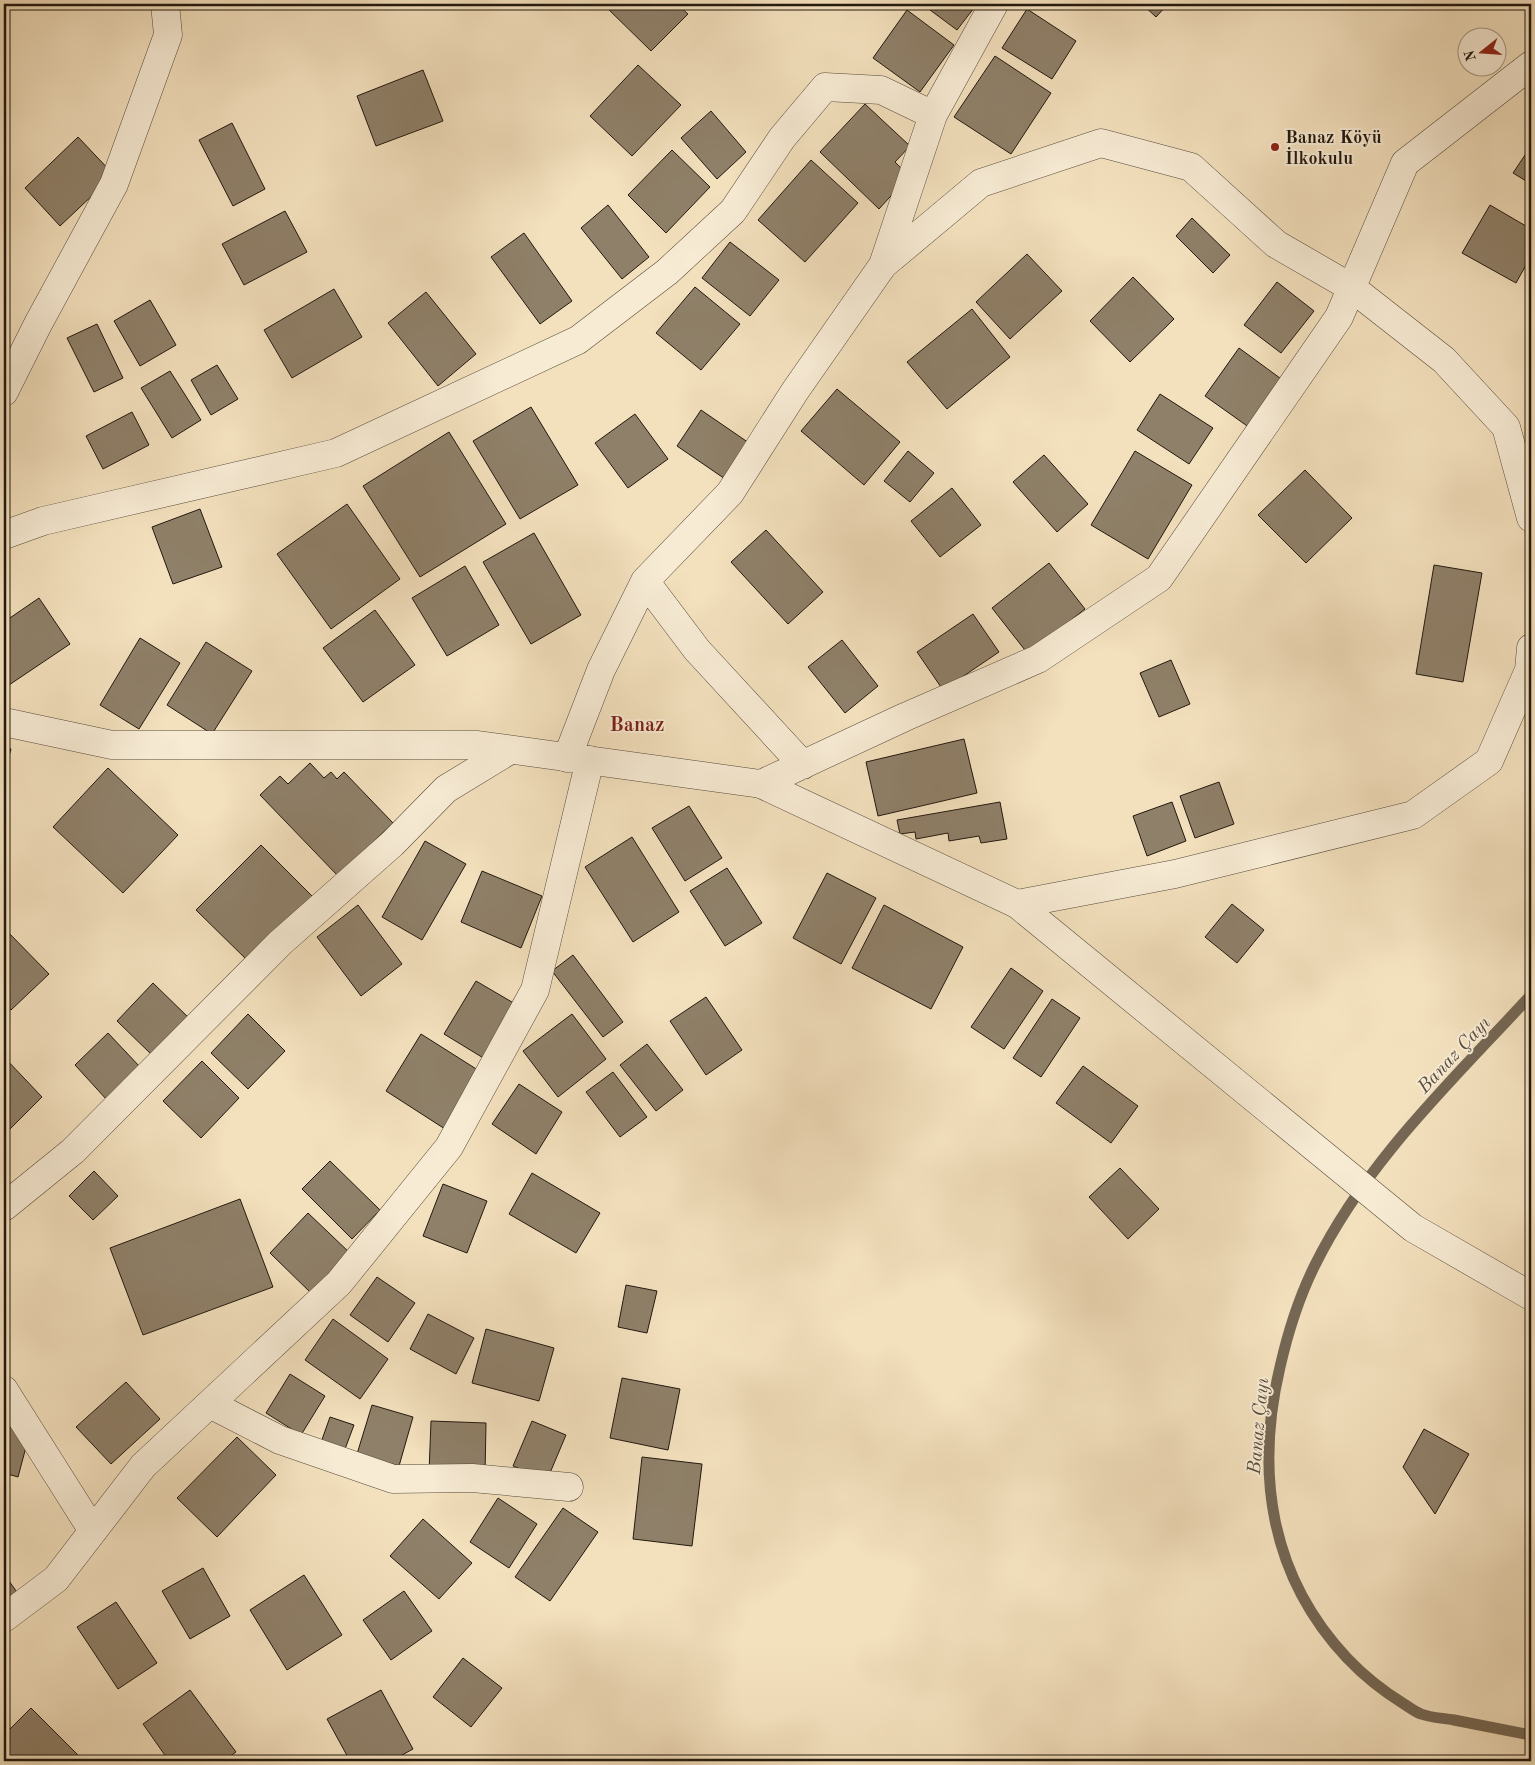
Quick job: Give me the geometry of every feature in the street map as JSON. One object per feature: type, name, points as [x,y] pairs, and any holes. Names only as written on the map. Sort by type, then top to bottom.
[{"type":"street","points":[[4,392],[38,324],[114,184],[168,35],[165,4]]},
{"type":"street","points":[[883,265],[933,115],[994,4]]},
{"type":"street","points":[[761,784],[905,717],[1038,659],[1159,578],[1339,317],[1405,163],[1531,65]]},
{"type":"street","points":[[4,535],[43,521],[336,452],[578,340],[667,272],[733,211],[782,138],[825,87],[881,90],[933,115]]},
{"type":"street","points":[[4,1618],[56,1579],[144,1466],[339,1283],[449,1146],[535,990],[578,759],[601,670],[645,581],[730,493],[795,391],[883,265],[981,183],[1102,143],[1191,167],[1276,244],[1352,288],[1444,360],[1506,427],[1531,518]]},
{"type":"street","points":[[645,581],[697,650],[803,765]]},
{"type":"street","points":[[1017,904],[1175,874],[1413,815],[1489,761],[1529,670],[1531,648]]},
{"type":"street","points":[[4,722],[112,745],[478,745],[761,784],[1017,904],[1413,1228],[1531,1296]]},
{"type":"street","points":[[4,1207],[73,1151],[280,943],[392,844],[446,788],[510,750]]},
{"type":"street","points":[[4,1390],[93,1531]]},
{"type":"street","points":[[210,1404],[280,1440],[393,1479],[472,1478],[569,1487]]},
{"type":"building","points":[[603,4],[677,4],[688,14],[651,51]]},
{"type":"building","points":[[922,4],[977,4],[957,30]]},
{"type":"building","points":[[1142,4],[1168,4],[1156,17]]},
{"type":"building","points":[[1027,9],[1076,41],[1052,79],[1002,48]]},
{"type":"building","points":[[907,10],[954,45],[920,92],[873,58]]},
{"type":"building","points":[[995,56],[1051,93],[1011,154],[954,117]]},
{"type":"building","points":[[638,65],[681,105],[632,156],[590,116]]},
{"type":"building","points":[[423,70],[443,121],[376,146],[357,96]]},
{"type":"building","points":[[865,104],[910,146],[895,162],[909,176],[879,209],[820,152]]},
{"type":"building","points":[[711,111],[746,152],[717,179],[681,138]]},
{"type":"building","points":[[232,123],[265,189],[233,206],[199,140]]},
{"type":"building","points":[[78,137],[114,175],[60,226],[25,188]]},
{"type":"building","points":[[1531,146],[1531,184],[1513,173]]},
{"type":"building","points":[[672,150],[710,187],[666,233],[628,195]]},
{"type":"building","points":[[811,160],[858,203],[805,262],[758,220]]},
{"type":"building","points":[[608,205],[649,257],[622,279],[581,228]]},
{"type":"building","points":[[1490,205],[1531,229],[1531,256],[1516,283],[1462,253]]},
{"type":"building","points":[[285,211],[307,252],[244,285],[222,244]]},
{"type":"building","points":[[1192,218],[1230,255],[1213,273],[1176,236]]},
{"type":"building","points":[[524,233],[572,301],[540,324],[491,257]]},
{"type":"building","points":[[730,242],[779,280],[750,316],[702,278]]},
{"type":"building","points":[[1027,254],[1062,291],[1010,339],[976,302]]},
{"type":"building","points":[[1133,277],[1174,319],[1130,362],[1090,321]]},
{"type":"building","points":[[1277,282],[1314,311],[1281,353],[1244,325]]},
{"type":"building","points":[[695,287],[740,324],[701,370],[656,333]]},
{"type":"building","points":[[334,289],[362,337],[292,378],[264,330]]},
{"type":"building","points":[[426,292],[476,354],[438,386],[388,323]]},
{"type":"building","points":[[150,300],[176,345],[140,366],[114,321]]},
{"type":"building","points":[[972,309],[1010,357],[947,409],[907,362]]},
{"type":"building","points":[[97,324],[123,378],[94,392],[67,338]]},
{"type":"building","points":[[1239,348],[1284,381],[1250,428],[1205,396]]},
{"type":"building","points":[[217,365],[238,399],[211,415],[191,380]]},
{"type":"building","points":[[170,371],[201,420],[172,438],[141,388]]},
{"type":"building","points":[[837,389],[900,442],[864,485],[801,431]]},
{"type":"building","points":[[1160,394],[1213,428],[1189,464],[1137,430]]},
{"type":"building","points":[[531,407],[578,485],[520,519],[473,441]]},
{"type":"building","points":[[701,410],[752,445],[728,481],[677,446]]},
{"type":"building","points":[[132,412],[149,445],[103,469],[86,436]]},
{"type":"building","points":[[635,414],[668,459],[628,488],[595,443]]},
{"type":"building","points":[[449,432],[506,524],[420,577],[363,486]]},
{"type":"building","points":[[908,451],[934,473],[910,502],[884,481]]},
{"type":"building","points":[[1135,451],[1192,485],[1148,559],[1091,525]]},
{"type":"building","points":[[1044,455],[1088,504],[1057,532],[1013,482]]},
{"type":"building","points":[[1305,470],[1352,518],[1306,563],[1258,515]]},
{"type":"building","points":[[952,488],[981,525],[940,557],[911,521]]},
{"type":"building","points":[[347,504],[400,579],[331,629],[277,554]]},
{"type":"building","points":[[200,509],[222,567],[173,584],[152,527]]},
{"type":"building","points":[[766,530],[823,592],[788,624],[731,562]]},
{"type":"building","points":[[534,533],[581,615],[531,644],[483,562]]},
{"type":"building","points":[[1049,563],[1085,609],[1028,654],[992,608]]},
{"type":"building","points":[[1434,565],[1482,573],[1463,682],[1416,674]]},
{"type":"building","points":[[465,566],[499,625],[447,656],[412,598]]},
{"type":"building","points":[[39,598],[70,644],[9,685],[4,677],[4,622]]},
{"type":"building","points":[[375,610],[415,665],[363,702],[323,648]]},
{"type":"building","points":[[973,614],[999,652],[943,690],[917,652]]},
{"type":"building","points":[[140,638],[180,663],[139,729],[100,705]]},
{"type":"building","points":[[842,640],[878,686],[845,713],[808,667]]},
{"type":"building","points":[[206,642],[252,671],[212,734],[167,705]]},
{"type":"building","points":[[1171,660],[1190,704],[1159,717],[1140,673]]},
{"type":"building","points":[[964,739],[977,793],[878,816],[866,762]]},
{"type":"building","points":[[4,747],[11,749],[4,774]]},
{"type":"building","points":[[310,763],[324,778],[331,772],[337,779],[344,772],[393,823],[338,876],[260,795],[280,776],[288,784]]},
{"type":"building","points":[[108,768],[178,835],[123,893],[53,827]]},
{"type":"building","points":[[1219,782],[1234,824],[1195,838],[1180,796]]},
{"type":"building","points":[[1000,802],[1007,839],[981,843],[979,836],[949,841],[948,833],[916,839],[915,832],[900,834],[897,820]]},
{"type":"building","points":[[1172,802],[1186,841],[1147,856],[1133,816]]},
{"type":"building","points":[[689,806],[722,858],[685,881],[652,828]]},
{"type":"building","points":[[632,837],[679,912],[633,942],[585,867]]},
{"type":"building","points":[[425,841],[466,864],[422,940],[382,917]]},
{"type":"building","points":[[261,845],[313,897],[249,962],[196,910]]},
{"type":"building","points":[[727,868],[762,923],[725,946],[690,891]]},
{"type":"building","points":[[482,871],[542,896],[521,948],[461,922]]},
{"type":"building","points":[[827,873],[876,898],[841,964],[793,938]]},
{"type":"building","points":[[1232,904],[1264,930],[1237,963],[1205,937]]},
{"type":"building","points":[[358,905],[402,964],[361,996],[317,937]]},
{"type":"building","points":[[884,905],[963,947],[931,1009],[852,968]]},
{"type":"building","points":[[4,928],[49,974],[11,1010],[4,1003]]},
{"type":"building","points":[[573,955],[623,1022],[603,1037],[552,971]]},
{"type":"building","points":[[1011,968],[1043,991],[1004,1049],[971,1027]]},
{"type":"building","points":[[476,981],[517,1005],[485,1059],[444,1034]]},
{"type":"building","points":[[153,983],[190,1019],[154,1057],[117,1021]]},
{"type":"building","points":[[706,997],[742,1050],[706,1075],[670,1021]]},
{"type":"building","points":[[1052,999],[1080,1018],[1041,1077],[1013,1058]]},
{"type":"building","points":[[248,1014],[285,1051],[248,1089],[211,1053]]},
{"type":"building","points":[[572,1014],[606,1059],[558,1097],[523,1051]]},
{"type":"building","points":[[108,1033],[141,1068],[107,1100],[75,1065]]},
{"type":"building","points":[[421,1034],[481,1072],[445,1129],[386,1091]]},
{"type":"building","points":[[647,1044],[683,1090],[656,1111],[620,1065]]},
{"type":"building","points":[[4,1057],[42,1097],[4,1135]]},
{"type":"building","points":[[202,1061],[239,1098],[201,1138],[163,1101]]},
{"type":"building","points":[[1083,1066],[1138,1106],[1111,1143],[1056,1103]]},
{"type":"building","points":[[613,1072],[647,1117],[620,1137],[586,1092]]},
{"type":"building","points":[[519,1084],[562,1112],[536,1154],[492,1124]]},
{"type":"building","points":[[330,1161],[380,1210],[352,1239],[302,1189]]},
{"type":"building","points":[[1120,1168],[1159,1209],[1128,1239],[1089,1197]]},
{"type":"building","points":[[94,1171],[118,1196],[93,1220],[69,1196]]},
{"type":"building","points":[[532,1173],[600,1213],[576,1253],[509,1214]]},
{"type":"building","points":[[443,1184],[487,1201],[467,1253],[423,1236]]},
{"type":"building","points":[[240,1199],[273,1287],[143,1335],[110,1248]]},
{"type":"building","points":[[308,1213],[352,1255],[313,1295],[270,1253]]},
{"type":"building","points":[[377,1277],[415,1303],[388,1342],[350,1315]]},
{"type":"building","points":[[626,1285],[657,1291],[647,1333],[618,1327]]},
{"type":"building","points":[[428,1314],[474,1338],[456,1374],[410,1349]]},
{"type":"building","points":[[333,1319],[388,1359],[360,1399],[305,1360]]},
{"type":"building","points":[[486,1329],[554,1348],[539,1401],[472,1383]]},
{"type":"building","points":[[290,1374],[325,1396],[301,1435],[266,1413]]},
{"type":"building","points":[[622,1378],[680,1389],[668,1450],[610,1438]]},
{"type":"building","points":[[126,1382],[160,1419],[111,1464],[76,1427]]},
{"type":"building","points":[[372,1405],[413,1417],[399,1466],[357,1454]]},
{"type":"building","points":[[330,1417],[354,1425],[342,1457],[319,1448]]},
{"type":"building","points":[[431,1421],[486,1423],[485,1475],[429,1473]]},
{"type":"building","points":[[532,1421],[566,1435],[547,1480],[513,1466]]},
{"type":"building","points":[[4,1424],[30,1432],[18,1477],[4,1473]]},
{"type":"building","points":[[1424,1429],[1469,1454],[1435,1514],[1403,1467]]},
{"type":"building","points":[[237,1437],[276,1475],[217,1537],[177,1498]]},
{"type":"building","points":[[642,1457],[702,1464],[692,1546],[633,1539]]},
{"type":"building","points":[[498,1498],[537,1524],[509,1568],[470,1542]]},
{"type":"building","points":[[563,1508],[598,1532],[550,1601],[515,1577]]},
{"type":"building","points":[[423,1519],[472,1563],[439,1599],[390,1556]]},
{"type":"building","points":[[203,1568],[230,1616],[190,1639],[162,1591]]},
{"type":"building","points":[[4,1574],[24,1602],[4,1618]]},
{"type":"building","points":[[304,1575],[342,1635],[287,1670],[250,1610]]},
{"type":"building","points":[[404,1591],[432,1631],[391,1660],[363,1620]]},
{"type":"building","points":[[116,1602],[157,1663],[118,1689],[77,1627]]},
{"type":"building","points":[[463,1658],[502,1688],[471,1727],[433,1697]]},
{"type":"building","points":[[190,1690],[236,1752],[223,1761],[169,1761],[143,1724]]},
{"type":"building","points":[[381,1690],[413,1749],[391,1761],[350,1761],[327,1719]]},
{"type":"building","points":[[31,1708],[82,1761],[11,1761],[4,1754],[4,1735]]},
{"type":"waterway","name":"Banaz Çayı","points":[[1531,995],[1413,1122],[1360,1190],[1336,1227],[1309,1277],[1290,1328],[1280,1367],[1269,1446],[1270,1484],[1275,1522],[1285,1558],[1301,1593],[1321,1626],[1347,1658],[1381,1688],[1419,1713],[1531,1735]]},
{"type":"place","name":"Banaz Köyü İlkokulu","points":[[1275,147]]},
{"type":"district","name":"Banaz","points":[[637,724]]}]
